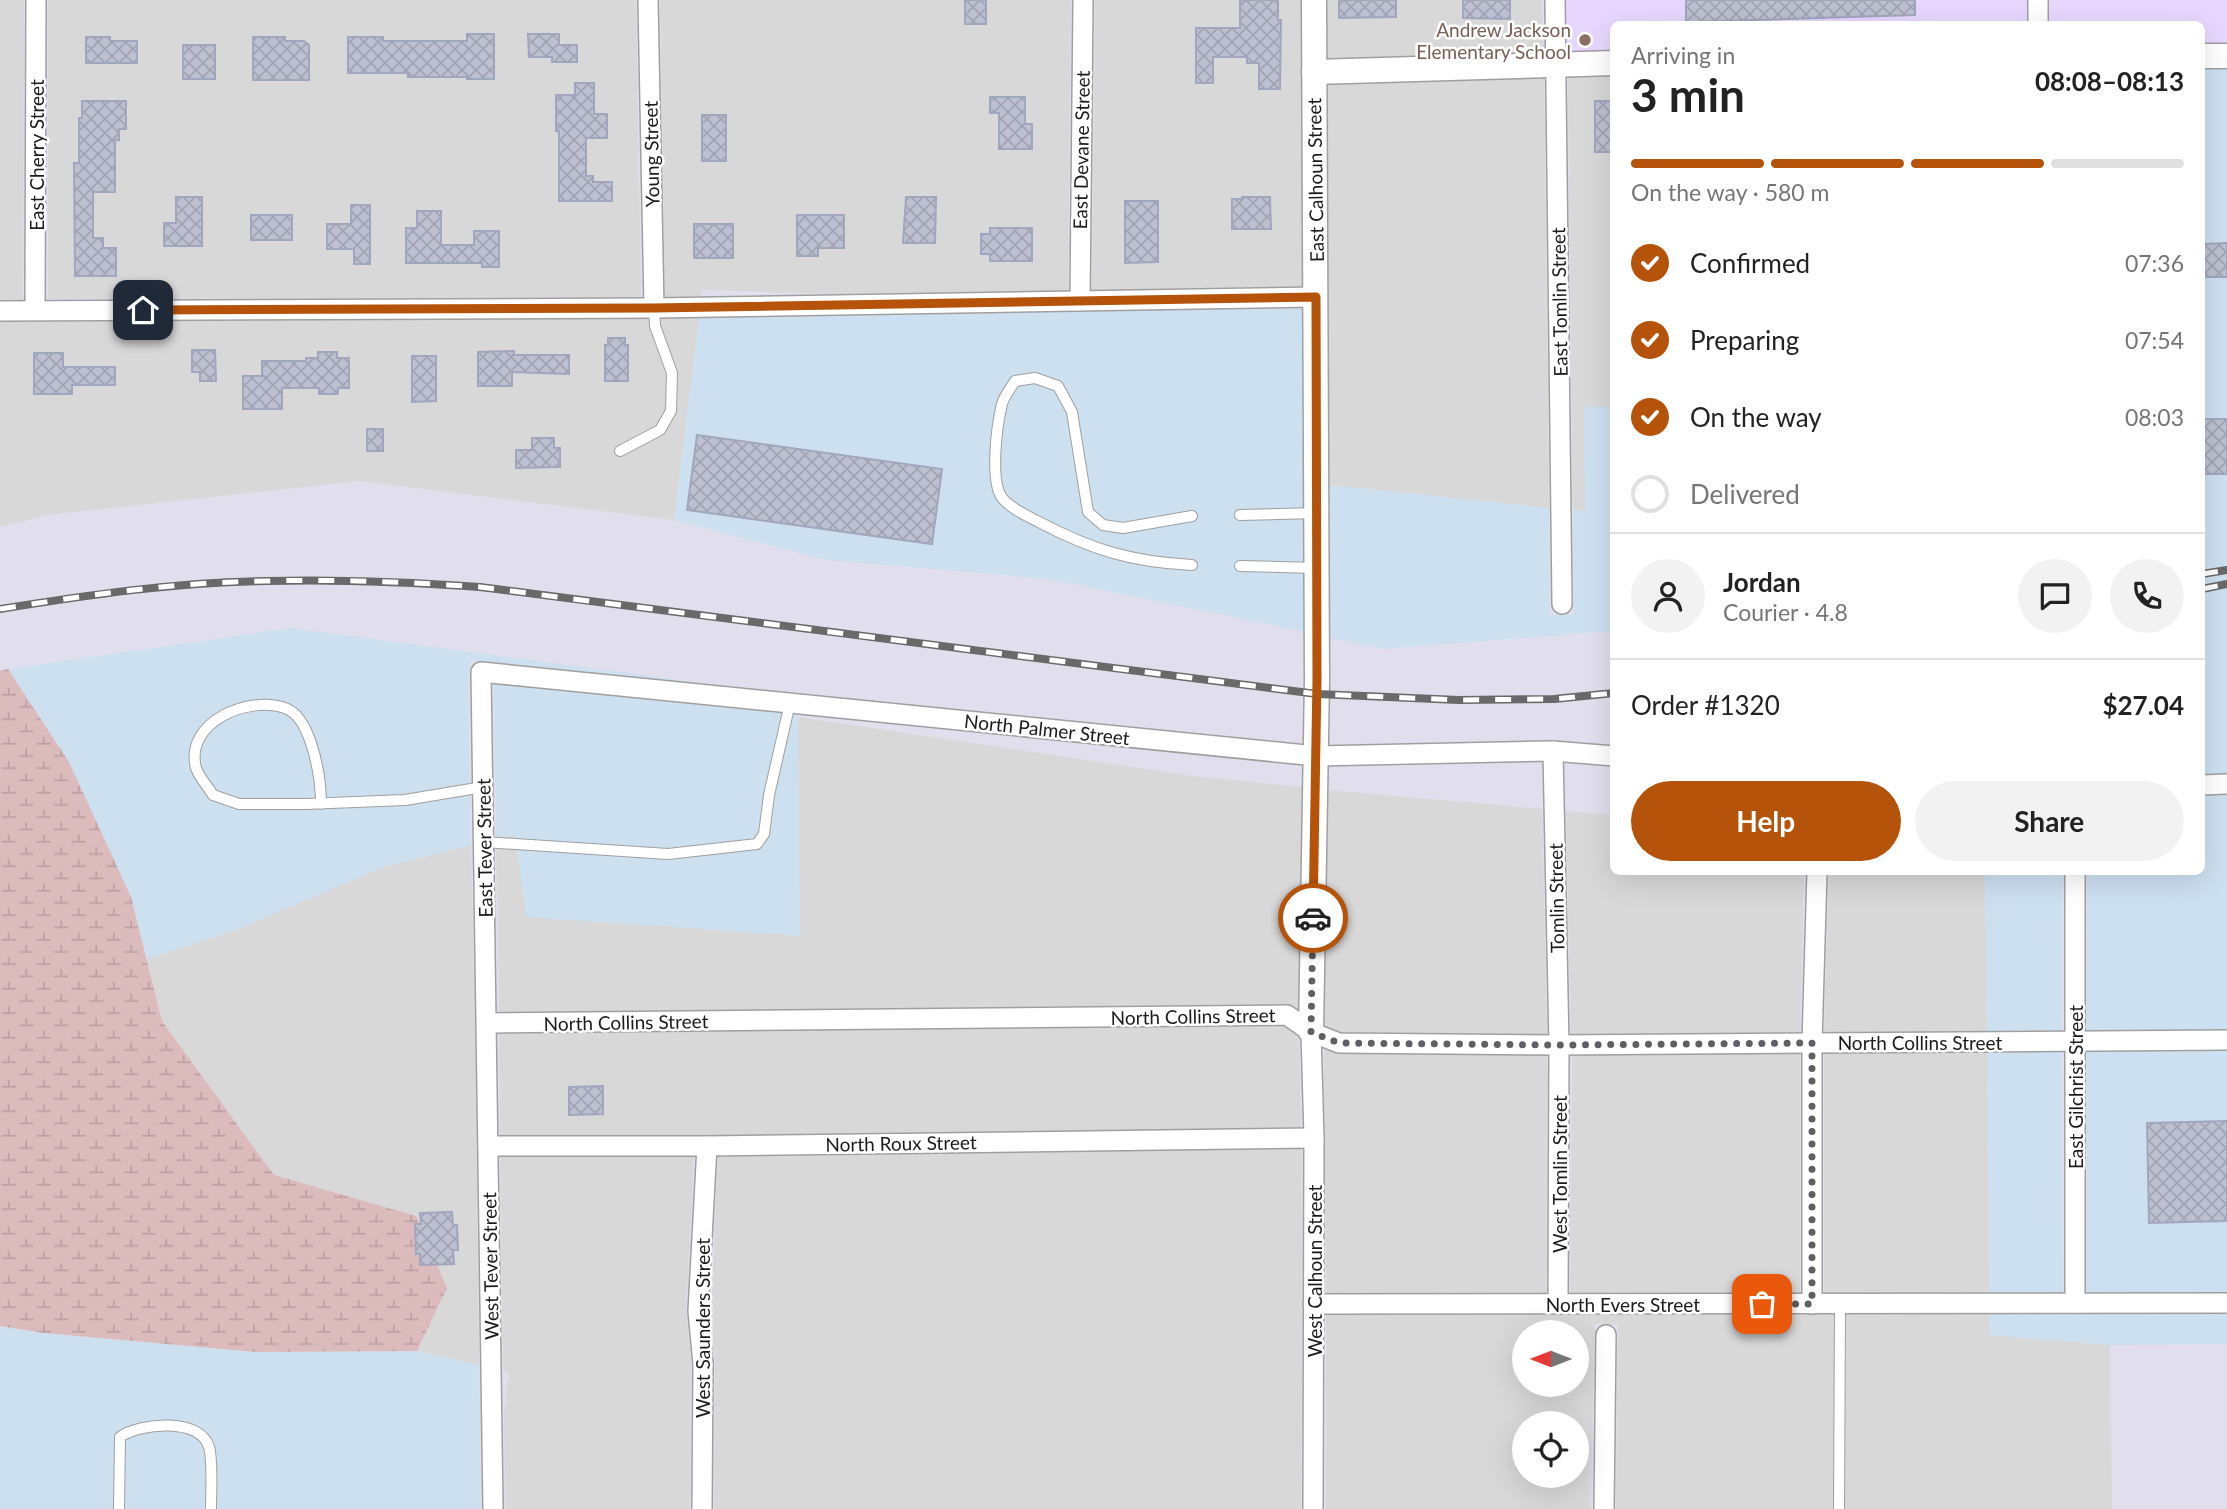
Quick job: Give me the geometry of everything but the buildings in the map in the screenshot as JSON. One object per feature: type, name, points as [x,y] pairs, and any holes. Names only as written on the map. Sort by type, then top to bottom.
[{"type":"street","name":"East Cherry Street","points":[[35,310],[36,0]]},
{"type":"street","name":"Young Street","points":[[648,0],[653,308]]},
{"type":"street","name":"East Devane Street","points":[[1080,301],[1083,0]]},
{"type":"street","name":"East Calhoun Street","points":[[1311,1032],[1317,568],[1314,0]]},
{"type":"street","name":"East Tomlin Street","points":[[1555,0],[1562,604]]},
{"type":"street","points":[[2038,0],[2038,21]]},
{"type":"street","points":[[2205,56],[2227,56]]},
{"type":"street","points":[[1314,72],[1610,63]]},
{"type":"street","points":[[0,311],[653,308],[1316,297]]},
{"type":"street","name":"North Palmer Street","points":[[481,672],[1315,756],[1553,751],[1610,756]]},
{"type":"street","name":"East Tever Street","points":[[481,672],[487,1023]]},
{"type":"street","name":"Tomlin Street","points":[[1553,751],[1559,1045]]},
{"type":"street","points":[[2205,785],[2227,784]]},
{"type":"street","points":[[1812,1304],[1812,1043],[1816,875]]},
{"type":"street","name":"East Gilchrist Street","points":[[2075,875],[2075,1303]]},
{"type":"street","name":"North Collins Street","points":[[487,1023],[1287,1015],[1311,1032],[1339,1043],[1559,1045],[2227,1040]]},
{"type":"street","name":"West Tever Street","points":[[487,1023],[493,1509]]},
{"type":"street","name":"West Calhoun Street","points":[[1311,1032],[1314,1138],[1314,1509]]},
{"type":"street","name":"West Tomlin Street","points":[[1558,1304],[1559,1045]]},
{"type":"street","name":"North Roux Street","points":[[488,1146],[707,1146],[1314,1138]]},
{"type":"street","name":"West Saunders Street","points":[[702,1509],[703,1364],[698,1311],[707,1146]]},
{"type":"street","name":"North Evers Street","points":[[1314,1304],[2227,1303]]},
{"type":"street","points":[[1604,1509],[1606,1335]]},
{"type":"lane","points":[[620,452],[660,430],[671,411],[672,373],[655,326],[653,308]]},
{"type":"lane","points":[[1192,516],[1123,528],[1103,525],[1088,512],[1072,412],[1058,386],[1035,377],[1015,381],[1003,402],[997,446],[996,475],[1002,498],[1022,513],[1100,550],[1154,563],[1192,565]]},
{"type":"lane","points":[[1240,515],[1317,513]]},
{"type":"lane","points":[[1240,566],[1317,568]]},
{"type":"lane","points":[[484,842],[668,854],[757,844],[764,834],[769,795],[790,703]]},
{"type":"lane","points":[[321,804],[321,783],[304,725],[287,708],[255,704],[215,719],[196,742],[196,768],[213,795],[239,804],[321,804],[405,800],[483,788]]},
{"type":"lane","points":[[1839,1509],[1840,1304]]},
{"type":"lane","points":[[119,1509],[120,1437],[128,1431],[173,1425],[198,1432],[209,1447],[211,1509]]},
{"type":"shaded area","points":[[0,0],[24,0],[23,300],[0,300]]},
{"type":"shaded area","points":[[48,0],[636,0],[641,297],[48,299]]},
{"type":"shaded area","points":[[660,0],[1071,0],[1068,290],[844,294],[703,290],[702,296],[665,297]]},
{"type":"shaded area","points":[[1095,0],[1302,0],[1304,286],[1092,290]]},
{"type":"shaded area","points":[[1326,0],[1542,0],[1544,55],[1326,61]]},
{"type":"shaded area","name":"Andrew Jackson Elementary School","points":[[1555,0],[2227,0],[2227,56],[2205,56],[2205,21],[1610,21],[1610,63],[1556,65]]},
{"type":"shaded area","points":[[2205,67],[2227,67],[2227,773],[2205,774]]},
{"type":"shaded area","points":[[1610,74],[1610,407],[1584,408],[1585,512],[1573,510],[1568,76]]},
{"type":"shaded area","points":[[1544,76],[1549,508],[1329,485],[1326,82]]},
{"type":"shaded area","points":[[1304,308],[1305,632],[1049,579],[826,560],[674,520],[699,318]]},
{"type":"shaded area","points":[[699,318],[674,520],[360,481],[47,515],[0,527],[0,322]]},
{"type":"shaded area","points":[[1584,407],[1610,407],[1610,631],[1384,649],[1329,638],[1329,485],[1549,508],[1550,615],[1574,615],[1573,510],[1585,511]]},
{"type":"shaded area","points":[[291,628],[709,684],[471,660],[468,681],[471,845],[384,867],[233,931],[147,959],[131,897],[8,669]]},
{"type":"shaded area","points":[[494,684],[790,714],[798,717],[800,936],[526,917],[515,835],[496,839]]},
{"type":"shaded area","points":[[798,717],[1193,776],[1303,787],[1300,1010],[1286,1004],[499,1012],[496,839],[515,834],[799,936]]},
{"type":"shaded area","points":[[1327,790],[1542,809],[1547,1034],[1341,1032],[1324,1025]]},
{"type":"shaded area","points":[[2227,795],[2227,1029],[2086,1031],[2087,875],[2205,875],[2205,796]]},
{"type":"shaded area","points":[[1566,811],[1610,815],[1610,875],[1804,875],[1800,1032],[1571,1034]]},
{"type":"shaded area","points":[[471,845],[479,1365],[417,1351],[447,1288],[416,1216],[275,1176],[162,1021],[147,959],[233,931],[384,867]]},
{"type":"shaded area","points":[[1829,875],[1985,875],[1987,1031],[1824,1032]]},
{"type":"shaded area","points":[[1985,875],[2063,875],[2062,1031],[1987,1031]]},
{"type":"shaded area","points":[[1282,1025],[1299,1037],[1301,1127],[707,1136],[500,1135],[499,1034]]},
{"type":"shaded area","points":[[1324,1049],[1339,1054],[1547,1055],[1546,1293],[1326,1293]]},
{"type":"shaded area","points":[[2227,1051],[2227,1292],[2087,1292],[2086,1052]]},
{"type":"shaded area","points":[[1987,1052],[1989,1292],[1824,1293],[1824,1053]]},
{"type":"shaded area","points":[[1987,1052],[2062,1052],[2063,1292],[1989,1292]]},
{"type":"shaded area","points":[[1800,1053],[1800,1293],[1570,1293],[1572,1055]]},
{"type":"shaded area","points":[[1302,1149],[1301,1509],[714,1509],[715,1364],[711,1311],[718,1157]]},
{"type":"shaded area","points":[[500,1156],[694,1157],[686,1311],[691,1364],[690,1509],[505,1509],[504,1412],[509,1372],[503,1370]]},
{"type":"shaded area","points":[[2227,1313],[2227,1344],[2110,1345],[1989,1335],[1989,1314]]},
{"type":"shaded area","points":[[1989,1314],[1990,1335],[2110,1345],[2112,1509],[1616,1509],[1618,1325],[1595,1324],[1591,1509],[1326,1509],[1326,1315]]},
{"type":"shaded area","points":[[0,1326],[44,1333],[256,1352],[417,1351],[479,1365],[481,1509],[0,1509]]},
{"type":"green space","points":[[8,669],[69,762],[131,897],[162,1021],[274,1175],[416,1216],[447,1288],[417,1351],[256,1352],[44,1333],[0,1326],[0,671]]},
{"type":"railway","points":[[2205,574],[2227,570]]},
{"type":"railway","points":[[0,609],[99,594],[199,584],[373,581],[480,587],[1317,694],[1459,700],[1554,699],[1610,693]]},
{"type":"railway","points":[[2205,588],[2227,584]]},
{"type":"way so far","points":[[1313,918],[1311,1032],[1339,1043],[1812,1043],[1812,1304],[1762,1304]]},
{"type":"place","name":"Andrew Jackson Elementary School","points":[[1585,40]]},
{"type":"route","points":[[143,310],[653,308],[1316,297],[1317,680],[1313,918]]}]
